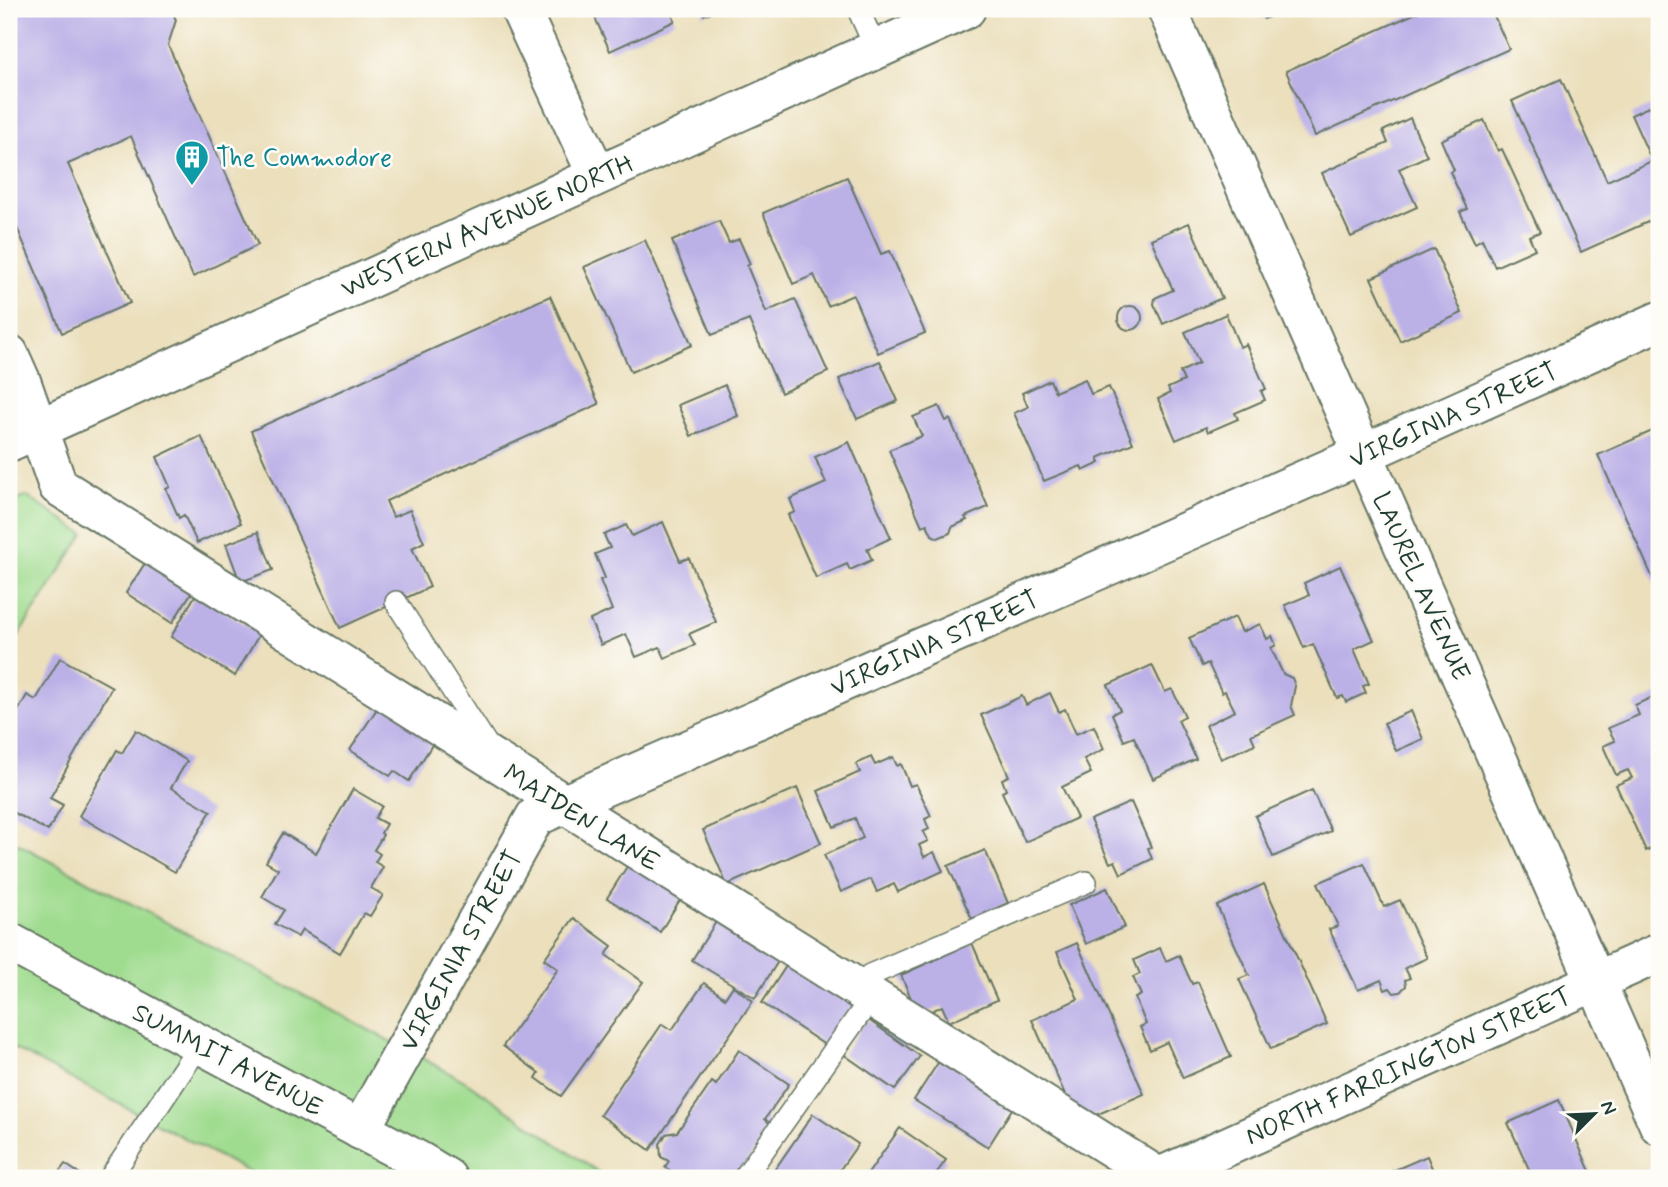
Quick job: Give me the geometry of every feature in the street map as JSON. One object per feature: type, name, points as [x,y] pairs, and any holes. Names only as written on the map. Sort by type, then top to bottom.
[{"type":"street","points":[[520,9],[597,175]]},
{"type":"street","name":"WESTERN AVENUE NORTH","points":[[23,436],[966,9]]},
{"type":"street","name":"LAUREL AVENUE","points":[[1167,9],[1659,1125]]},
{"type":"street","name":"VIRGINIA STREET","points":[[360,1130],[535,817],[1363,454],[1659,321]]},
{"type":"street","name":"MAIDEN LANE","points":[[9,354],[21,381],[23,436],[58,486],[1158,1178]]},
{"type":"street","name":"SUMMIT AVENUE","points":[[9,942],[447,1178]]},
{"type":"street","name":"NORTH FARRINGTON STREET","points":[[1158,1178],[1659,953]]},
{"type":"lane","points":[[858,9],[876,49]]},
{"type":"lane","points":[[397,602],[501,766]]},
{"type":"lane","points":[[744,1178],[864,1008],[870,975],[1086,882]]},
{"type":"lane","points":[[110,1178],[200,1044]]},
{"type":"green space","points":[[26,496],[84,534],[9,650],[9,504]]},
{"type":"green space","points":[[9,839],[465,1081],[607,1178],[260,1178],[9,1046]]},
{"type":"building","name":"The Commodore","points":[[9,9],[171,9],[176,20],[168,45],[258,245],[193,277],[131,136],[68,164],[130,303],[62,333],[9,209]]},
{"type":"building","points":[[591,9],[669,9],[675,21],[610,51]]},
{"type":"building","points":[[701,9],[719,9],[704,15]]},
{"type":"building","points":[[1259,9],[1287,9],[1264,19]]},
{"type":"building","points":[[1425,9],[1491,9],[1509,49],[1315,136],[1286,71]]},
{"type":"building","points":[[1561,79],[1607,181],[1652,161],[1631,115],[1659,102],[1659,217],[1581,252],[1512,101]]},
{"type":"building","points":[[1410,118],[1427,156],[1399,169],[1417,207],[1351,237],[1322,173],[1388,143],[1383,131]]},
{"type":"building","points":[[1484,120],[1498,151],[1502,149],[1540,232],[1529,236],[1535,249],[1495,267],[1482,239],[1475,243],[1460,212],[1467,209],[1450,172],[1454,170],[1441,140]]},
{"type":"building","points":[[847,177],[881,254],[890,251],[925,333],[878,353],[853,295],[828,306],[814,275],[793,284],[763,213]]},
{"type":"building","points":[[719,221],[729,243],[739,239],[766,312],[795,299],[828,372],[781,393],[749,320],[712,335],[672,241]]},
{"type":"building","points":[[1189,223],[1222,298],[1163,324],[1154,304],[1155,298],[1173,290],[1151,239]]},
{"type":"building","points":[[645,240],[692,345],[631,372],[584,267]]},
{"type":"building","points":[[1434,249],[1462,313],[1400,341],[1371,278]]},
{"type":"building","points":[[550,296],[599,404],[386,501],[393,517],[410,510],[424,542],[412,548],[430,587],[340,628],[251,431]]},
{"type":"building","points":[[1130,306],[1139,309],[1142,318],[1139,327],[1130,330],[1121,327],[1118,318],[1121,309]]},
{"type":"building","points":[[1226,314],[1240,347],[1246,344],[1266,389],[1261,391],[1265,400],[1235,413],[1238,419],[1208,432],[1206,427],[1176,440],[1158,399],[1170,393],[1168,388],[1184,381],[1180,372],[1199,363],[1185,332]]},
{"type":"building","points":[[880,361],[898,401],[857,419],[839,379]]},
{"type":"building","points":[[1085,379],[1091,394],[1109,387],[1133,443],[1098,458],[1100,463],[1083,471],[1081,466],[1044,481],[1014,413],[1028,407],[1022,393],[1050,380],[1055,392]]},
{"type":"building","points":[[725,385],[738,416],[691,436],[678,405]]},
{"type":"building","points":[[939,406],[946,421],[950,419],[988,507],[965,517],[967,520],[938,538],[932,535],[927,524],[922,526],[889,450],[922,436],[913,417]]},
{"type":"building","points":[[1659,428],[1659,592],[1598,455]]},
{"type":"building","points":[[201,436],[241,523],[197,543],[184,515],[179,518],[166,489],[170,487],[157,457]]},
{"type":"building","points":[[849,442],[891,538],[867,549],[872,560],[850,570],[847,564],[816,578],[788,515],[795,512],[790,499],[826,483],[815,457]]},
{"type":"building","points":[[663,522],[680,561],[689,558],[716,622],[689,634],[695,645],[665,658],[660,647],[636,657],[626,634],[601,645],[590,620],[612,610],[600,580],[605,578],[595,554],[610,548],[604,535],[626,525],[632,536]]},
{"type":"building","points":[[258,532],[273,570],[240,582],[226,544]]},
{"type":"building","points":[[147,560],[193,590],[172,623],[126,593]]},
{"type":"building","points":[[1340,566],[1374,640],[1354,649],[1369,684],[1363,686],[1366,693],[1346,702],[1343,696],[1337,698],[1313,644],[1304,648],[1285,605],[1309,595],[1304,583]]},
{"type":"building","points":[[196,594],[260,633],[235,676],[171,637]]},
{"type":"building","points":[[1235,617],[1242,632],[1260,624],[1267,639],[1272,636],[1276,645],[1271,648],[1283,674],[1292,678],[1295,686],[1291,706],[1295,715],[1251,735],[1255,744],[1221,759],[1206,725],[1235,711],[1225,691],[1222,693],[1208,663],[1202,666],[1189,638]]},
{"type":"building","points":[[60,658],[112,687],[50,798],[63,805],[48,831],[9,810],[9,727],[27,695],[36,700]]},
{"type":"building","points":[[1152,665],[1165,692],[1172,689],[1185,716],[1178,720],[1196,759],[1153,779],[1134,737],[1124,741],[1112,714],[1120,710],[1108,685]]},
{"type":"building","points":[[1050,693],[1059,712],[1065,709],[1076,734],[1094,726],[1104,749],[1084,759],[1091,773],[1062,787],[1077,818],[1025,842],[1002,792],[1006,790],[1002,779],[1009,776],[981,715],[1022,696],[1026,705]]},
{"type":"building","points":[[1659,694],[1659,845],[1646,851],[1616,785],[1632,778],[1628,770],[1616,775],[1603,746],[1615,741],[1608,728],[1639,715],[1635,705]]},
{"type":"building","points":[[384,698],[439,734],[409,781],[394,771],[390,776],[350,750]]},
{"type":"building","points":[[1411,711],[1423,739],[1396,751],[1384,723]]},
{"type":"building","points":[[136,730],[187,761],[171,788],[211,811],[175,872],[79,816],[117,750],[122,753]]},
{"type":"building","points":[[871,757],[875,765],[893,757],[897,766],[901,764],[910,786],[916,784],[931,816],[925,819],[929,829],[923,832],[928,841],[919,845],[924,857],[934,852],[943,871],[898,892],[894,884],[877,892],[871,879],[841,892],[824,855],[863,838],[855,818],[834,827],[818,791],[860,772],[856,764]]},
{"type":"building","points":[[797,788],[821,843],[727,885],[703,830]]},
{"type":"building","points":[[353,789],[382,806],[375,818],[386,824],[374,850],[380,854],[375,862],[383,867],[371,888],[383,895],[370,916],[364,913],[340,953],[302,930],[298,937],[275,924],[284,910],[262,897],[278,869],[266,862],[283,833],[316,853]]},
{"type":"building","points":[[1312,790],[1331,831],[1273,857],[1255,816]]},
{"type":"building","points":[[1131,802],[1151,847],[1148,848],[1152,859],[1121,874],[1115,861],[1110,863],[1090,820]]},
{"type":"building","points":[[985,850],[1008,903],[972,919],[948,866]]},
{"type":"building","points":[[633,857],[686,890],[660,932],[607,898]]},
{"type":"building","points":[[1364,863],[1384,907],[1400,900],[1427,958],[1405,968],[1410,978],[1405,980],[1406,986],[1400,992],[1394,993],[1390,988],[1385,990],[1381,980],[1358,990],[1329,929],[1338,926],[1318,883]]},
{"type":"building","points":[[1264,884],[1327,1024],[1271,1049],[1239,979],[1249,975],[1217,906]]},
{"type":"building","points":[[1107,888],[1125,927],[1086,944],[1069,905]]},
{"type":"building","points":[[719,917],[782,955],[755,998],[692,960]]},
{"type":"building","points":[[574,918],[612,946],[606,955],[643,982],[561,1096],[536,1078],[539,1073],[503,1046],[558,969],[544,959]]},
{"type":"building","points":[[972,943],[997,1000],[949,1022],[942,1006],[919,1017],[901,975]]},
{"type":"building","points":[[1077,943],[1144,1094],[1087,1119],[1071,1108],[1032,1020],[1078,999],[1057,952]]},
{"type":"building","points":[[1160,948],[1166,961],[1179,955],[1192,984],[1198,982],[1231,1057],[1183,1078],[1167,1042],[1150,1050],[1140,1027],[1146,1024],[1135,998],[1141,995],[1133,977],[1140,974],[1134,960]]},
{"type":"building","points":[[792,957],[858,1001],[828,1047],[762,1003]]},
{"type":"building","points":[[704,983],[725,998],[733,986],[753,1001],[650,1150],[600,1115],[662,1024],[672,1030]]},
{"type":"building","points":[[867,1019],[920,1056],[895,1090],[843,1054]]},
{"type":"building","points":[[739,1050],[789,1084],[765,1119],[772,1125],[736,1178],[680,1178],[665,1167],[669,1161],[661,1157],[660,1144],[666,1134],[677,1132],[712,1082],[716,1085]]},
{"type":"building","points":[[943,1055],[1017,1101],[988,1147],[914,1100]]},
{"type":"building","points":[[1559,1100],[1593,1178],[1533,1178],[1508,1123]]},
{"type":"building","points":[[813,1114],[858,1144],[834,1178],[769,1178]]},
{"type":"building","points":[[900,1128],[946,1160],[933,1178],[865,1178]]},
{"type":"building","points":[[1427,1156],[1436,1178],[1376,1178]]},
{"type":"building","points":[[65,1164],[86,1178],[55,1178]]},
{"type":"place","name":"The Commodore","points":[[192,187]]}]
